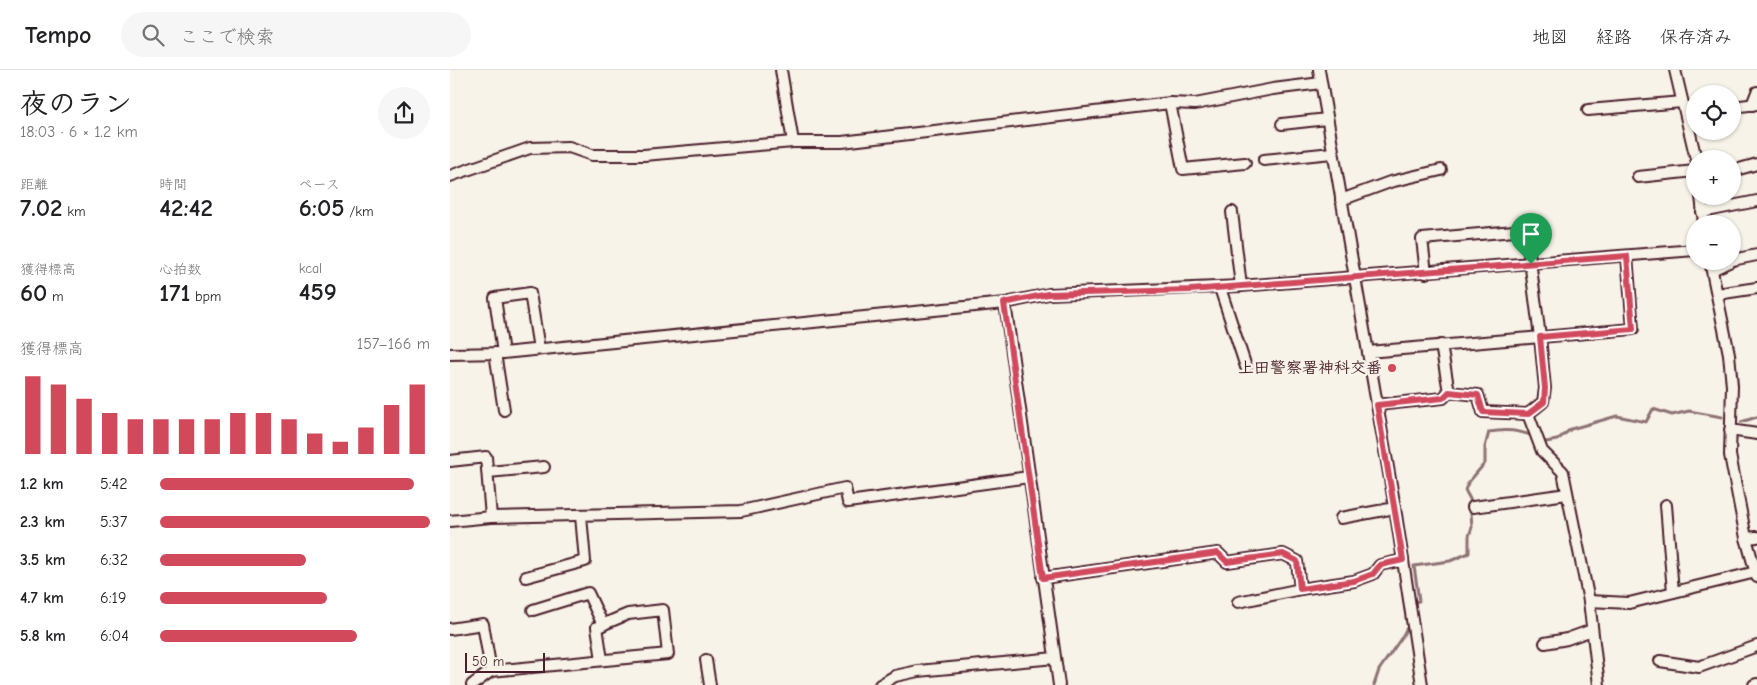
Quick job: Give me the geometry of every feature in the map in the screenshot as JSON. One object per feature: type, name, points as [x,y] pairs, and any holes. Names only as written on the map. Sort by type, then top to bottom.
[{"type":"street","points":[[781,70],[793,142]]},
{"type":"street","points":[[1319,70],[1354,279],[1396,508],[1422,685]]},
{"type":"street","points":[[1675,70],[1686,102]]},
{"type":"street","points":[[450,176],[530,148],[570,147],[592,155],[644,155],[793,142],[862,140],[1170,103],[1194,104],[1273,89],[1321,83]]},
{"type":"street","points":[[1741,106],[1754,104],[1757,92]]},
{"type":"street","points":[[1170,103],[1183,168],[1245,163]]},
{"type":"street","points":[[1588,110],[1686,108]]},
{"type":"street","points":[[1282,124],[1327,119]]},
{"type":"street","points":[[1264,160],[1332,153]]},
{"type":"street","points":[[1741,168],[1757,164]]},
{"type":"street","points":[[1341,200],[1390,182],[1441,170]]},
{"type":"street","points":[[1638,177],[1686,172]]},
{"type":"street","points":[[1702,212],[1757,200]]},
{"type":"street","points":[[1702,205],[1702,215]]},
{"type":"street","points":[[1232,212],[1241,286]]},
{"type":"street","points":[[1426,273],[1422,239],[1526,230],[1540,337],[1545,388],[1544,402],[1528,414],[1483,412],[1478,395],[1449,392]]},
{"type":"street","points":[[450,354],[499,353],[1004,303],[1048,294],[1220,288],[1354,279],[1686,251]]},
{"type":"street","points":[[1741,259],[1757,255]]},
{"type":"street","points":[[1368,352],[1633,329],[1627,256]]},
{"type":"street","points":[[1589,601],[1629,603],[1756,574],[1735,487],[1730,430],[1732,386],[1729,354],[1712,270]]},
{"type":"street","points":[[1220,288],[1246,367]]},
{"type":"street","points":[[1717,294],[1757,288]]},
{"type":"street","points":[[504,410],[495,298],[530,293],[539,349]]},
{"type":"street","points":[[1004,303],[1059,685]]},
{"type":"street","points":[[1441,345],[1449,392]]},
{"type":"street","points":[[1377,405],[1443,398],[1449,392]]},
{"type":"street","points":[[1528,414],[1542,451],[1563,472],[1589,601],[1599,685]]},
{"type":"street","points":[[1730,430],[1757,434]]},
{"type":"street","points":[[450,461],[486,457],[491,517]]},
{"type":"street","points":[[488,472],[544,467]]},
{"type":"street","points":[[450,521],[491,517],[741,511],[845,488],[848,502],[1028,477]]},
{"type":"street","points":[[1473,507],[1567,494]]},
{"type":"street","points":[[1666,505],[1673,592]]},
{"type":"street","points":[[1341,518],[1396,508]]},
{"type":"street","points":[[526,577],[585,561],[581,516]]},
{"type":"street","points":[[1746,538],[1757,537]]},
{"type":"street","points":[[1043,578],[1218,553],[1227,562],[1283,554],[1297,561],[1301,589]]},
{"type":"street","points":[[1238,602],[1301,589],[1354,581],[1373,574],[1380,565],[1403,560]]},
{"type":"street","points":[[533,610],[588,593],[603,625]]},
{"type":"street","points":[[472,685],[491,671],[668,654],[663,610],[628,614],[598,627],[602,660]]},
{"type":"street","points":[[450,629],[483,624],[491,671]]},
{"type":"street","points":[[1545,643],[1567,639],[1592,630]]},
{"type":"street","points":[[1660,661],[1699,667],[1757,646]]},
{"type":"street","points":[[880,685],[895,676],[918,672],[1055,658]]},
{"type":"street","points":[[706,660],[710,685]]},
{"type":"waterway","points":[[1540,440],[1546,442],[1557,440],[1571,429],[1617,416],[1646,422],[1653,409],[1672,415],[1689,411],[1722,417]]},
{"type":"waterway","points":[[1741,422],[1757,417]]},
{"type":"waterway","points":[[1374,685],[1379,670],[1408,626],[1404,604],[1419,601],[1414,566],[1450,561],[1469,553],[1469,536],[1472,527],[1470,499],[1465,490],[1468,483],[1485,463],[1485,447],[1489,432],[1512,431],[1535,437]]},
{"type":"place","name":"上田警察署神科交番","points":[[1392,368]]},
{"type":"route","points":[[1627,256],[1633,329],[1540,337],[1545,388],[1544,402],[1528,414],[1483,412],[1478,395],[1449,392],[1443,398],[1377,405],[1396,508],[1403,560],[1380,565],[1373,574],[1354,581],[1300,589],[1297,561],[1283,554],[1227,562],[1218,553],[1043,578],[1004,303],[1048,294],[1190,290],[1354,279],[1531,264],[1627,256]]}]
